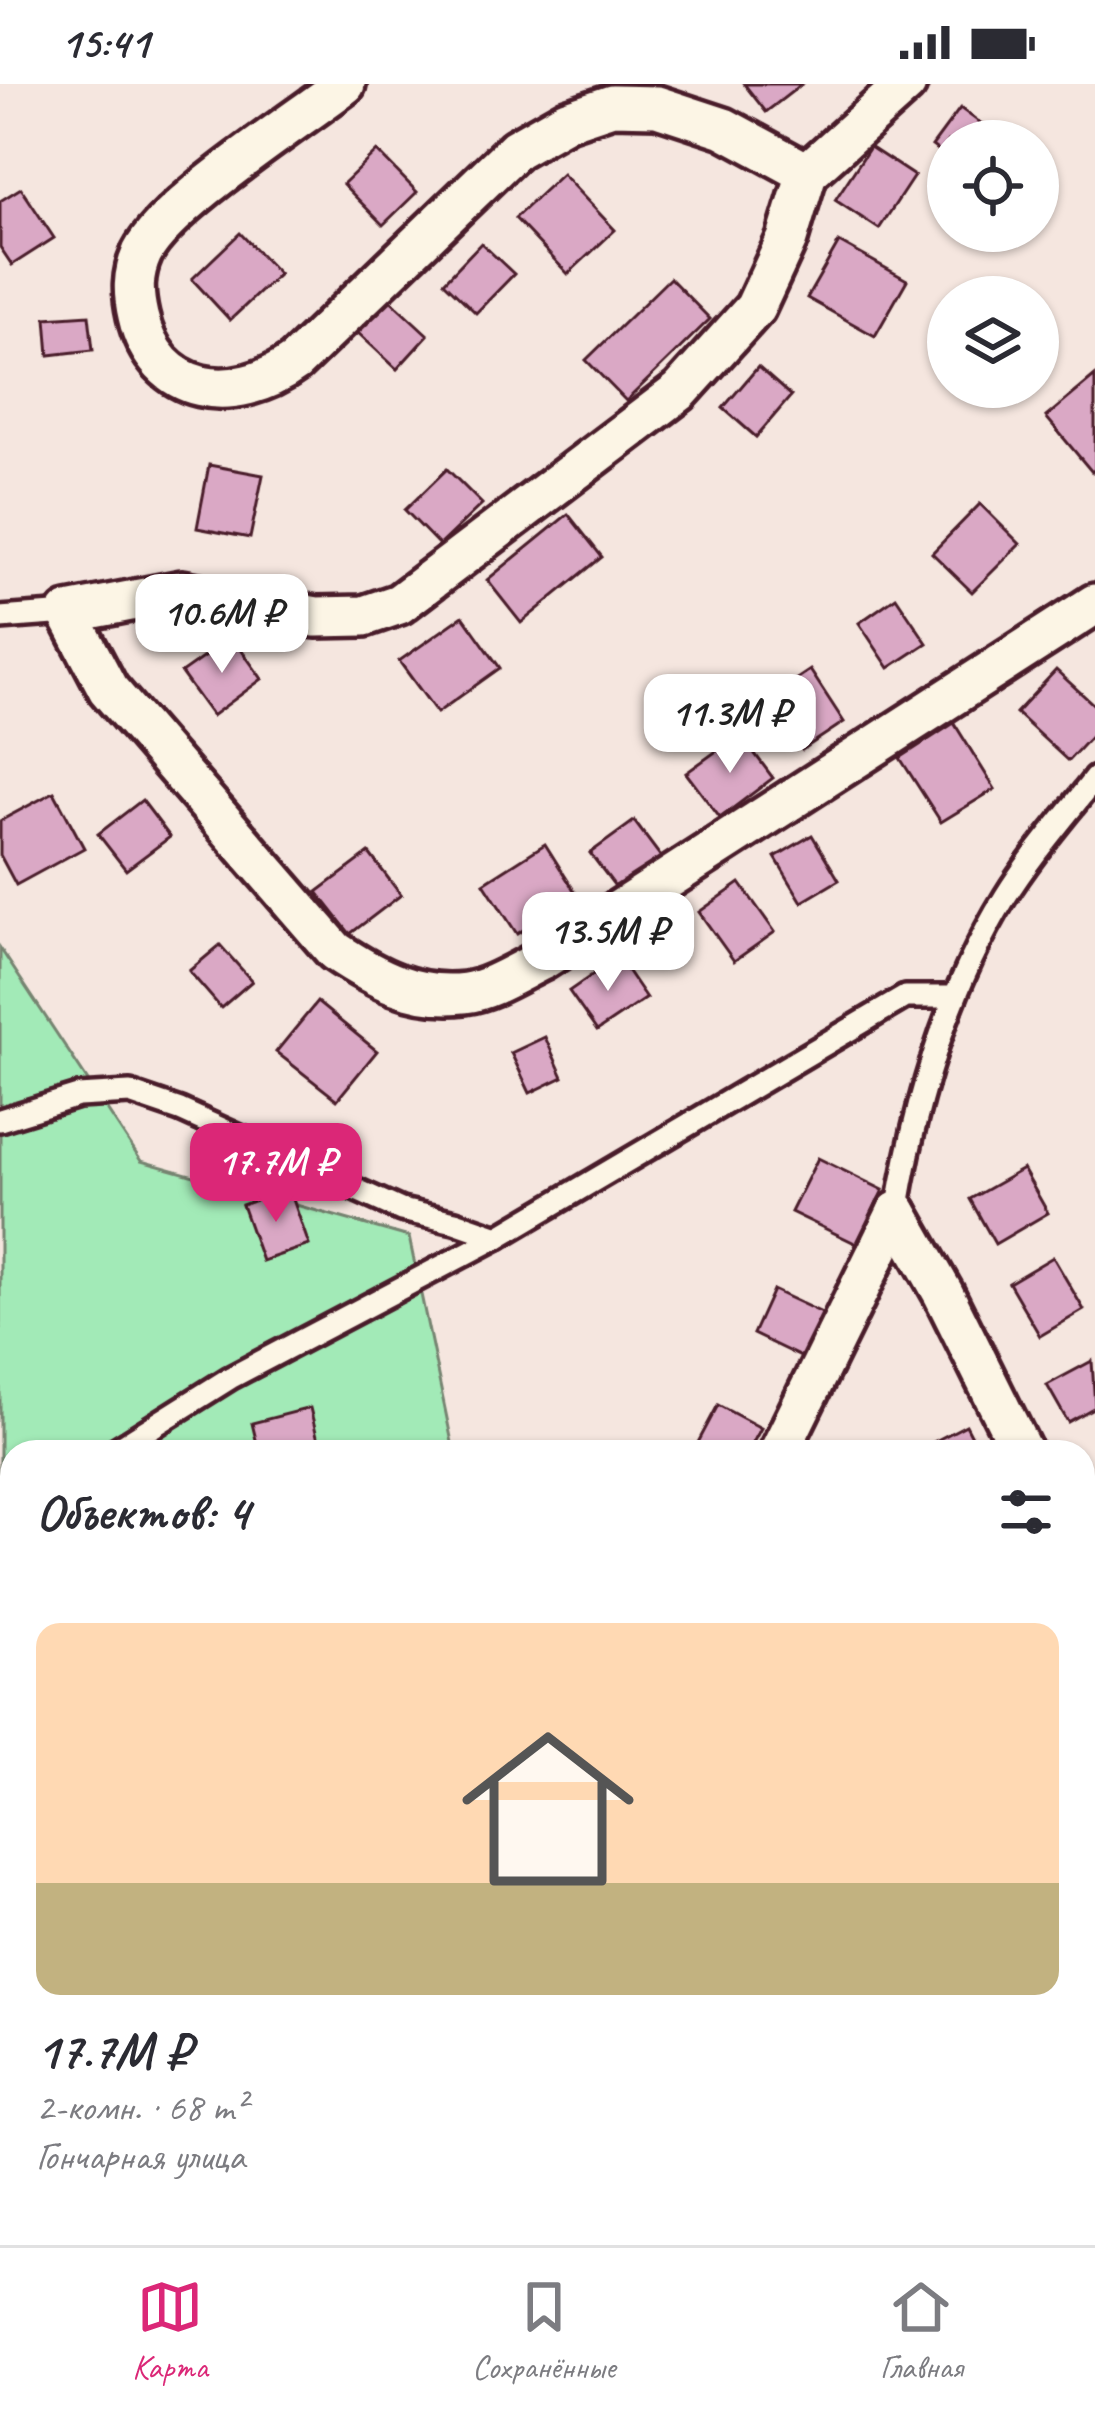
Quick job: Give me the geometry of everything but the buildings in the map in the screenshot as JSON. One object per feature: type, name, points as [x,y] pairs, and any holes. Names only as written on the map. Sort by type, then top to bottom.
[{"type":"street","points":[[345,84],[166,220],[141,254],[132,289],[140,325],[161,365],[196,388],[236,388],[269,381],[295,362],[516,148],[568,120],[612,105],[657,106],[724,128],[807,172]]},
{"type":"street","points":[[906,84],[807,172],[787,239],[755,308],[680,391],[398,604],[364,616],[316,617],[182,591],[68,613],[108,688],[335,951],[374,978],[418,992],[468,993],[542,960],[1095,604]]},
{"type":"street","points":[[784,1440],[897,1212]]},
{"type":"street","points":[[897,1212],[1016,1440]]},
{"type":"lane","points":[[0,618],[68,613]]},
{"type":"lane","points":[[897,1212],[905,1161],[953,997],[1006,896],[1095,778]]},
{"type":"lane","points":[[131,1440],[230,1378],[498,1237],[905,997],[953,997]]},
{"type":"lane","points":[[0,1120],[78,1096],[130,1094],[180,1110],[401,1210],[498,1237]]},
{"type":"green space","points":[[0,948],[141,1161],[409,1237],[451,1440],[0,1440]]}]
